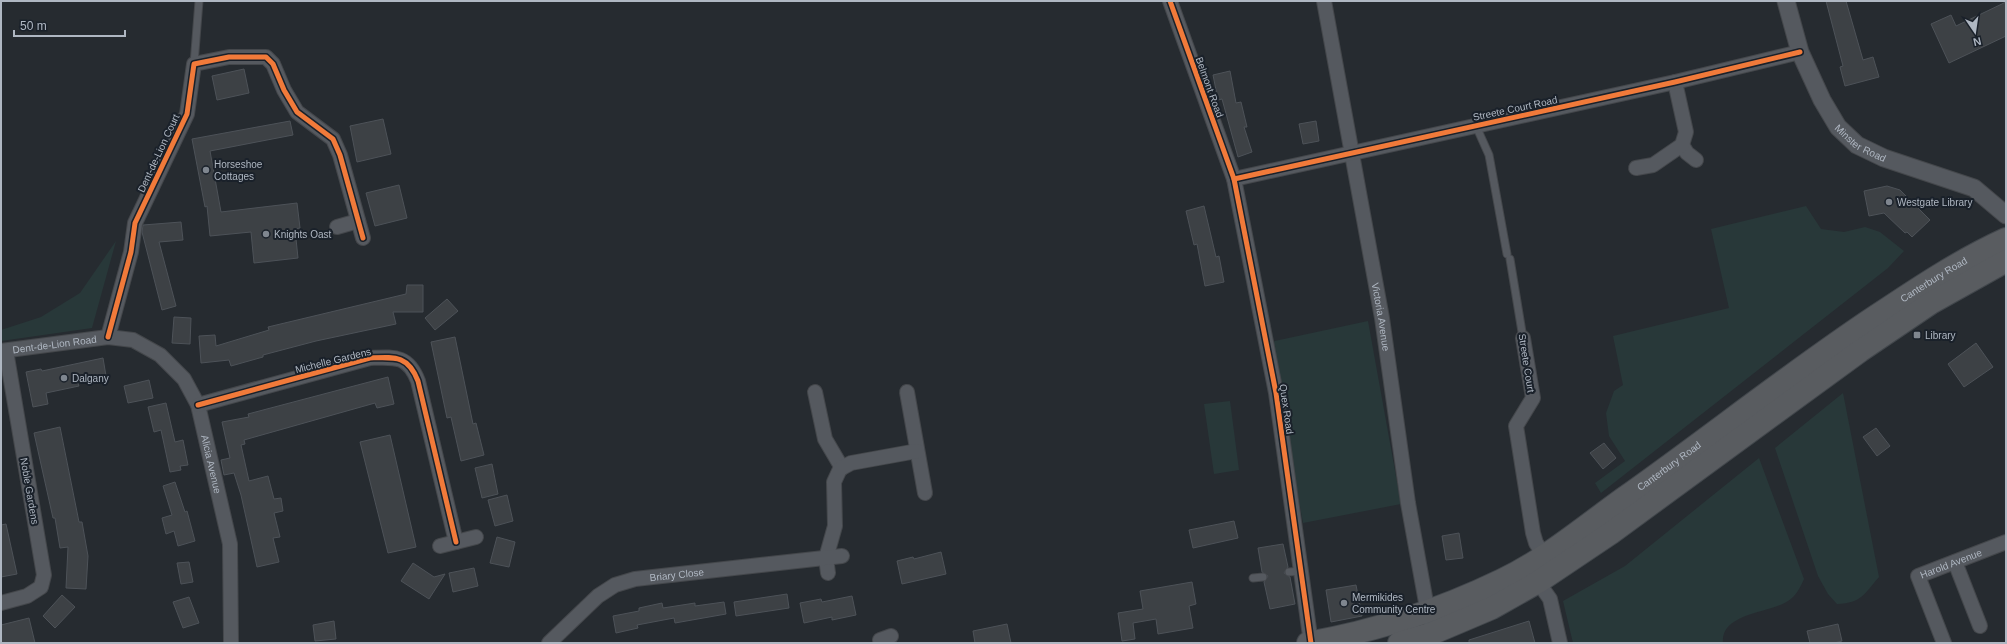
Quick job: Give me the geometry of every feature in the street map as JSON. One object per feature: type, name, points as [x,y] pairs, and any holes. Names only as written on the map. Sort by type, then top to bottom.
[{"type":"highway","name":"Canterbury Road","points":[[1399,643],[1544,555],[1664,470],[1843,338],[1919,287],[1982,250],[2006,239]]},
{"type":"highway","name":"Canterbury Road","points":[[1310,643],[1360,632],[1430,623],[1492,608],[1538,582],[1612,533],[1860,351],[1931,303],[2006,261]]},
{"type":"street","name":"Belmont Road","points":[[1170,1],[1234,179]]},
{"type":"street","name":"Victoria Avenue","points":[[1324,1],[1382,318],[1408,503],[1430,623]]},
{"type":"street","name":"Minster Road","points":[[1786,1],[1800,52],[1822,100],[1838,127],[1858,145],[1884,158],[1974,188],[2006,215]]},
{"type":"street","name":"Streete Court Road","points":[[1234,179],[1351,152],[1675,82],[1800,52]]},
{"type":"street","points":[[194,64],[229,56],[266,57],[273,64],[284,90],[297,112],[333,139],[340,155],[363,238]]},
{"type":"street","name":"Dent-de-Lion Court","points":[[108,337],[131,252],[135,223],[187,114],[194,64]]},
{"type":"street","points":[[1636,168],[1653,164],[1682,145],[1686,132],[1675,82]]},
{"type":"street","points":[[1682,145],[1686,153],[1696,160]]},
{"type":"street","name":"Quex Road","points":[[1234,179],[1272,371],[1294,572],[1310,643]]},
{"type":"street","points":[[336,227],[358,221]]},
{"type":"street","name":"Dent-de-Lion Road","points":[[3,351],[108,337]]},
{"type":"street","name":"Alicia Avenue","points":[[108,337],[133,340],[160,355],[184,379],[198,405],[230,544],[231,643]]},
{"type":"street","name":"Streete Court","points":[[1523,338],[1533,398],[1516,426],[1533,533],[1536,543],[1544,555]]},
{"type":"street","name":"Noble Gardens","points":[[1,603],[27,596],[41,587],[44,575],[3,351]]},
{"type":"street","name":"Michelle Gardens","points":[[198,405],[370,358],[390,357],[406,361],[413,369],[418,381],[456,542]]},
{"type":"street","points":[[815,392],[825,439],[842,468]]},
{"type":"street","points":[[906,392],[925,493]]},
{"type":"street","points":[[828,574],[826,558],[835,526],[834,482],[836,475],[842,468],[852,463],[917,451]]},
{"type":"street","points":[[440,546],[476,537]]},
{"type":"street","name":"Harold Avenue","points":[[1944,643],[1918,576],[2006,542]]},
{"type":"street","points":[[1544,555],[1538,582],[1550,599],[1560,643]]},
{"type":"street","name":"Briary Close","points":[[549,643],[598,596],[615,585],[635,579],[842,556]]},
{"type":"street","points":[[1955,562],[1980,626]]},
{"type":"lane","points":[[194,64],[199,1]]},
{"type":"lane","name":"Streete Court","points":[[1476,126],[1489,155],[1523,338]]},
{"type":"lane","points":[[1253,578],[1263,577]]},
{"type":"shaded area","points":[[1806,206],[1821,229],[1844,232],[1865,227],[1880,232],[1904,251],[1888,268],[1601,493],[1595,483],[1625,461],[1609,436],[1606,413],[1614,391],[1623,385],[1613,336],[1729,308],[1711,229]]},
{"type":"shaded area","points":[[116,241],[92,328],[1,341],[1,330],[41,317],[80,293]]},
{"type":"shaded area","points":[[1368,321],[1401,504],[1303,523],[1270,342]]},
{"type":"shaded area","points":[[1843,393],[1879,577],[1866,593],[1857,600],[1837,604],[1828,594],[1818,576],[1775,448]]},
{"type":"shaded area","points":[[1230,401],[1239,470],[1214,474],[1204,404]]},
{"type":"shaded area","points":[[1759,458],[1804,579],[1793,597],[1780,605],[1748,615],[1729,625],[1724,633],[1723,643],[1573,643],[1563,601],[1625,566]]},
{"type":"building","points":[[1826,1],[1846,1],[1863,60],[1873,57],[1879,77],[1845,86],[1840,67],[1843,66]]},
{"type":"building","points":[[2006,2],[2006,36],[1949,63],[1931,24],[1951,15],[1956,26]]},
{"type":"building","points":[[244,69],[249,93],[217,100],[212,76]]},
{"type":"building","points":[[1230,71],[1236,103],[1241,102],[1247,127],[1244,127],[1252,152],[1238,157],[1222,99],[1218,100],[1213,75]]},
{"type":"building","points":[[383,119],[391,154],[357,162],[350,126]]},
{"type":"building","points":[[290,121],[293,135],[210,151],[221,212],[297,203],[300,228],[295,229],[298,258],[254,263],[251,232],[210,236],[207,206],[205,207],[192,139]]},
{"type":"building","points":[[1316,121],[1319,141],[1303,144],[1299,124]]},
{"type":"building","points":[[399,185],[407,218],[375,226],[366,193]]},
{"type":"building","name":"Westgate Library","points":[[1887,186],[1900,190],[1930,220],[1912,237],[1907,232],[1905,233],[1884,213],[1869,216],[1864,191]]},
{"type":"building","points":[[1204,206],[1216,257],[1219,256],[1224,282],[1205,286],[1197,244],[1194,245],[1186,211]]},
{"type":"building","points":[[181,222],[183,240],[159,242],[176,306],[162,310],[142,232],[143,225]]},
{"type":"building","points":[[407,285],[423,285],[423,312],[393,312],[396,324],[316,341],[263,355],[263,357],[231,366],[229,360],[201,363],[199,336],[215,335],[216,346],[269,330],[268,327],[406,294]]},
{"type":"building","points":[[447,299],[458,311],[435,330],[425,318]]},
{"type":"building","points":[[174,317],[191,318],[190,344],[172,343]]},
{"type":"building","points":[[455,337],[473,424],[476,423],[484,455],[461,461],[451,417],[447,418],[431,342]]},
{"type":"building","points":[[1976,343],[1993,367],[1964,387],[1948,364]]},
{"type":"building","points":[[103,358],[106,376],[77,381],[79,386],[46,393],[48,404],[33,407],[26,372],[41,369],[42,371]]},
{"type":"building","points":[[388,377],[394,404],[377,408],[375,403],[244,440],[245,444],[241,445],[249,481],[268,476],[274,499],[281,498],[283,511],[274,513],[280,537],[273,538],[279,562],[257,567],[241,495],[234,473],[224,475],[221,460],[230,458],[222,422],[249,417],[248,414]]},
{"type":"building","points":[[149,380],[153,398],[128,403],[124,386]]},
{"type":"building","points":[[166,403],[175,442],[183,440],[188,465],[180,466],[181,470],[170,472],[161,430],[154,432],[148,407]]},
{"type":"building","points":[[60,427],[79,522],[82,522],[88,556],[86,589],[66,588],[68,547],[60,548],[55,518],[53,518],[34,433]]},
{"type":"building","points":[[1876,428],[1890,446],[1877,456],[1863,437]]},
{"type":"building","points":[[390,435],[416,547],[388,553],[360,442]]},
{"type":"building","points":[[1604,443],[1616,458],[1603,469],[1590,453]]},
{"type":"building","points":[[492,464],[498,494],[482,498],[475,468]]},
{"type":"building","points":[[175,482],[185,512],[187,511],[195,541],[178,546],[174,531],[166,534],[162,518],[172,515],[163,486]]},
{"type":"building","points":[[507,495],[513,521],[495,526],[488,500]]},
{"type":"building","points":[[1234,521],[1238,538],[1193,548],[1189,530]]},
{"type":"building","points":[[6,524],[17,574],[1,577],[1,525]]},
{"type":"building","points":[[1459,533],[1463,558],[1446,560],[1442,536]]},
{"type":"building","points":[[497,537],[515,542],[509,567],[490,563]]},
{"type":"building","points":[[1283,544],[1288,567],[1284,573],[1290,577],[1295,604],[1270,609],[1264,582],[1268,576],[1262,572],[1258,548]]},
{"type":"building","points":[[941,552],[946,574],[902,584],[897,561],[913,557],[914,559]]},
{"type":"building","points":[[189,562],[193,582],[181,584],[177,563]]},
{"type":"building","points":[[413,563],[434,577],[445,574],[429,599],[401,581]]},
{"type":"building","points":[[474,568],[478,586],[453,592],[449,573]]},
{"type":"building","points":[[1192,582],[1196,604],[1189,606],[1193,628],[1158,634],[1156,619],[1133,623],[1135,639],[1122,641],[1118,613],[1143,609],[1140,591]]},
{"type":"building","name":"Mermikides Community Centre","points":[[1356,585],[1362,616],[1331,622],[1326,590]]},
{"type":"building","points":[[787,594],[789,608],[736,616],[734,602]]},
{"type":"building","points":[[62,595],[75,607],[55,628],[43,616]]},
{"type":"building","points":[[852,596],[856,615],[832,620],[832,617],[804,623],[800,603],[821,599],[822,602]]},
{"type":"building","points":[[189,597],[199,623],[183,628],[173,602]]},
{"type":"building","points":[[724,602],[726,614],[675,623],[674,618],[637,625],[638,628],[616,633],[613,616],[639,611],[639,608],[662,603],[663,608],[695,603],[695,606]]},
{"type":"building","points":[[29,618],[35,643],[1,643],[1,625]]},
{"type":"building","points":[[334,621],[336,639],[315,641],[313,625]]},
{"type":"building","points":[[1529,621],[1535,643],[1469,643],[1469,640]]},
{"type":"building","points":[[1007,624],[1011,643],[975,643],[973,631]]},
{"type":"building","points":[[1838,624],[1842,641],[1834,643],[1810,643],[1807,631]]},
{"type":"cycle path","points":[[1170,1],[1234,179],[1276,393],[1311,643]]},
{"type":"cycle path","points":[[1234,179],[1675,82],[1800,52]]},
{"type":"cycle path","points":[[108,337],[131,252],[135,223],[187,114],[194,64],[229,57],[266,57],[273,64],[284,90],[297,112],[333,139],[340,155],[363,238]]},
{"type":"cycle path","points":[[198,405],[370,358],[400,359],[410,366],[418,381],[456,542]]},
{"type":"place","name":"Horseshoe Cottages","points":[[206,170]]},
{"type":"place","name":"Westgate Library","points":[[1889,202]]},
{"type":"place","name":"Knights Oast","points":[[266,234]]},
{"type":"place","name":"Library","points":[[1917,335]]},
{"type":"place","name":"Dalgany","points":[[64,378]]},
{"type":"place","name":"Mermikides Community Centre","points":[[1344,603]]}]
